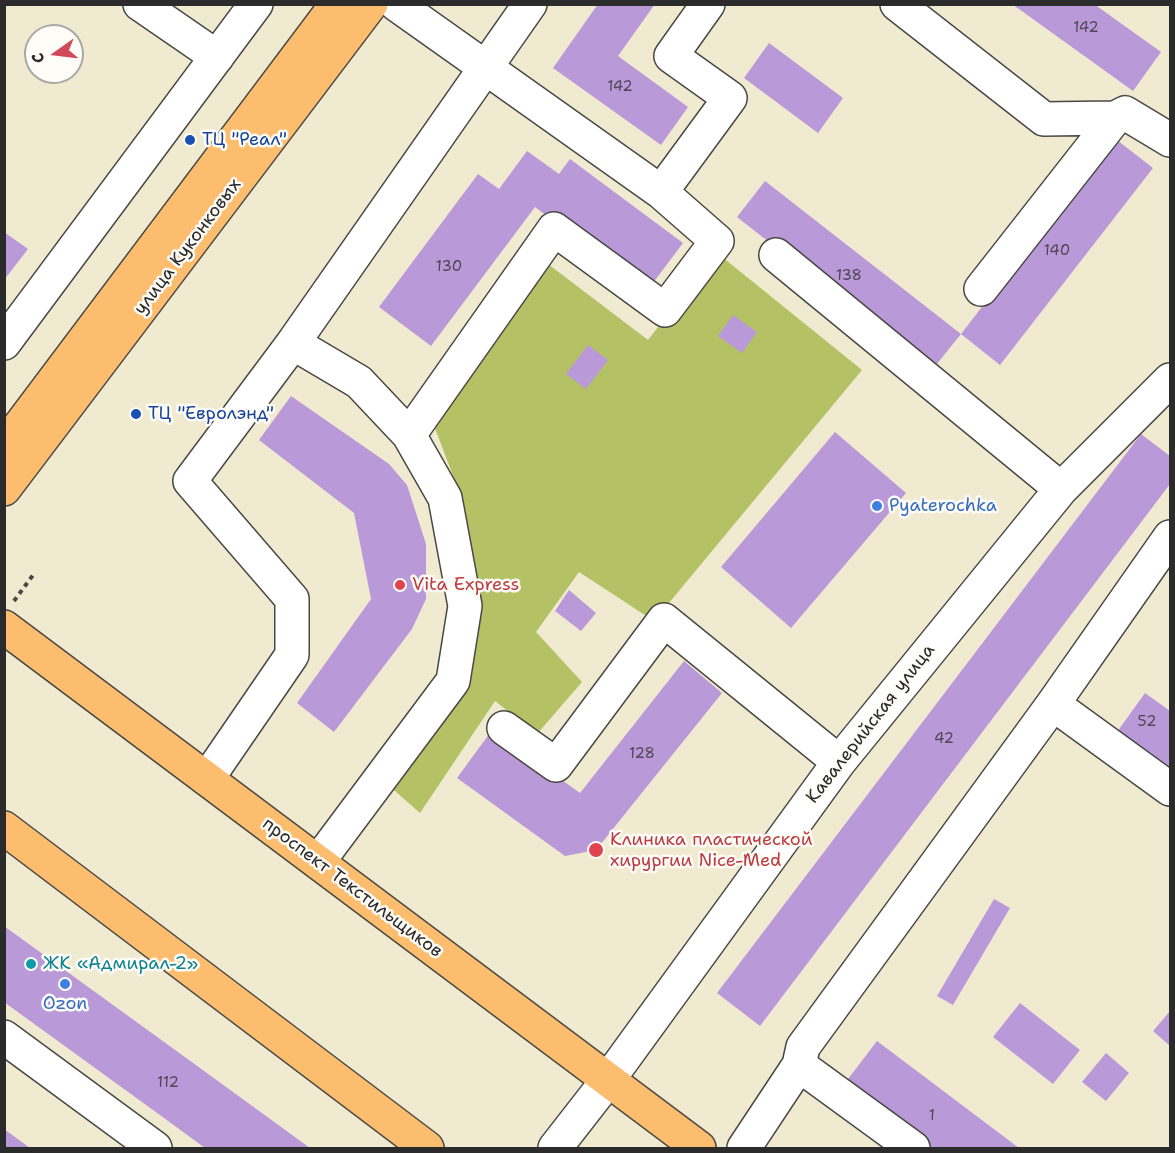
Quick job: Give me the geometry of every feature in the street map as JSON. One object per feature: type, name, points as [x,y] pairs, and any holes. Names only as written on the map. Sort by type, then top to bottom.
[{"type":"main road","name":"улица Куконковых","points":[[4,447],[337,4]]},
{"type":"main road","name":"улица Куконковых","points":[[4,489],[371,4]]},
{"type":"main road","name":"проспект Текстильщиков","points":[[7,617],[207,779],[699,1149]]},
{"type":"main road","points":[[4,828],[427,1149]]},
{"type":"street","points":[[140,4],[217,57]]},
{"type":"street","points":[[4,343],[255,4]]},
{"type":"street","points":[[396,4],[661,192],[717,241],[665,310],[554,229],[409,435]]},
{"type":"street","points":[[207,779],[292,655],[292,599],[190,482],[293,343],[530,4]]},
{"type":"street","points":[[661,192],[730,98],[671,56],[708,4]]},
{"type":"street","points":[[897,4],[1044,119],[1115,118]]},
{"type":"street","points":[[981,290],[1115,118],[1125,112],[1170,140]]},
{"type":"street","points":[[776,255],[1061,489]]},
{"type":"street","points":[[293,343],[357,380],[409,435],[445,498],[465,606],[453,681],[318,862]]},
{"type":"street","name":"Кавалерийская улица","points":[[555,1149],[608,1080],[839,762],[1061,489],[1170,382]]},
{"type":"street","points":[[744,1149],[799,1065],[803,1047],[1053,704],[1170,537]]},
{"type":"street","points":[[504,728],[556,765],[664,620],[839,762]]},
{"type":"street","points":[[1053,704],[1170,789]]},
{"type":"street","points":[[4,1037],[155,1149]]},
{"type":"street","points":[[799,1065],[913,1149]]},
{"type":"path","points":[[7,617],[33,575]]},
{"type":"green space","points":[[716,252],[862,370],[654,621],[579,572],[536,632],[582,682],[537,734],[495,701],[420,813],[387,784],[477,607],[463,502],[433,423],[548,264],[648,340]]},
{"type":"building","points":[[598,4],[655,4],[618,56],[688,107],[661,145],[553,68]]},
{"type":"building","points":[[1012,4],[1094,4],[1161,52],[1133,91]]},
{"type":"building","points":[[769,43],[843,98],[818,133],[744,78]]},
{"type":"building","points":[[1113,137],[1153,168],[1000,365],[961,334]]},
{"type":"building","points":[[527,151],[559,174],[570,159],[683,243],[647,291],[535,207],[431,346],[379,307],[478,174],[499,189]]},
{"type":"building","points":[[765,181],[961,334],[932,370],[737,217]]},
{"type":"building","points":[[4,232],[28,249],[4,280]]},
{"type":"building","points":[[733,315],[757,332],[742,353],[718,336]]},
{"type":"building","points":[[588,345],[608,360],[586,389],[566,374]]},
{"type":"building","points":[[291,396],[389,464],[407,485],[426,544],[426,599],[412,629],[334,732],[297,703],[371,599],[354,513],[259,440]]},
{"type":"building","points":[[835,432],[906,493],[791,628],[721,567]]},
{"type":"building","points":[[1141,434],[1170,456],[1170,484],[760,1026],[717,993]]},
{"type":"building","points":[[569,590],[596,613],[581,631],[555,611]]},
{"type":"building","points":[[684,661],[722,693],[596,850],[565,856],[457,778],[492,730],[580,793]]},
{"type":"building","points":[[1145,693],[1170,711],[1170,771],[1117,732]]},
{"type":"building","points":[[994,899],[1010,908],[953,1005],[937,996]]},
{"type":"building","points":[[4,926],[310,1148],[205,1148],[4,1002]]},
{"type":"building","points":[[1020,1003],[1080,1050],[1053,1084],[993,1037]]},
{"type":"building","points":[[1170,1011],[1170,1046],[1153,1031]]},
{"type":"building","points":[[877,1041],[1019,1148],[932,1148],[845,1083]]},
{"type":"building","points":[[1106,1053],[1129,1073],[1106,1101],[1082,1082]]},
{"type":"building","points":[[4,1129],[30,1148],[4,1148]]},
{"type":"place","name":"ТЦ \"Реал\"","points":[[190,140]]},
{"type":"place","name":"ТЦ \"Евролэнд\"","points":[[136,414]]},
{"type":"place","name":"Pyaterochka","points":[[877,506]]},
{"type":"place","name":"Vita Express","points":[[400,585]]},
{"type":"place","name":"Клиника пластической хирургии Nice-Med","points":[[596,850]]},
{"type":"place","name":"ЖК «Адмирал-2»","points":[[31,964]]},
{"type":"place","name":"Ozon","points":[[65,984]]}]
